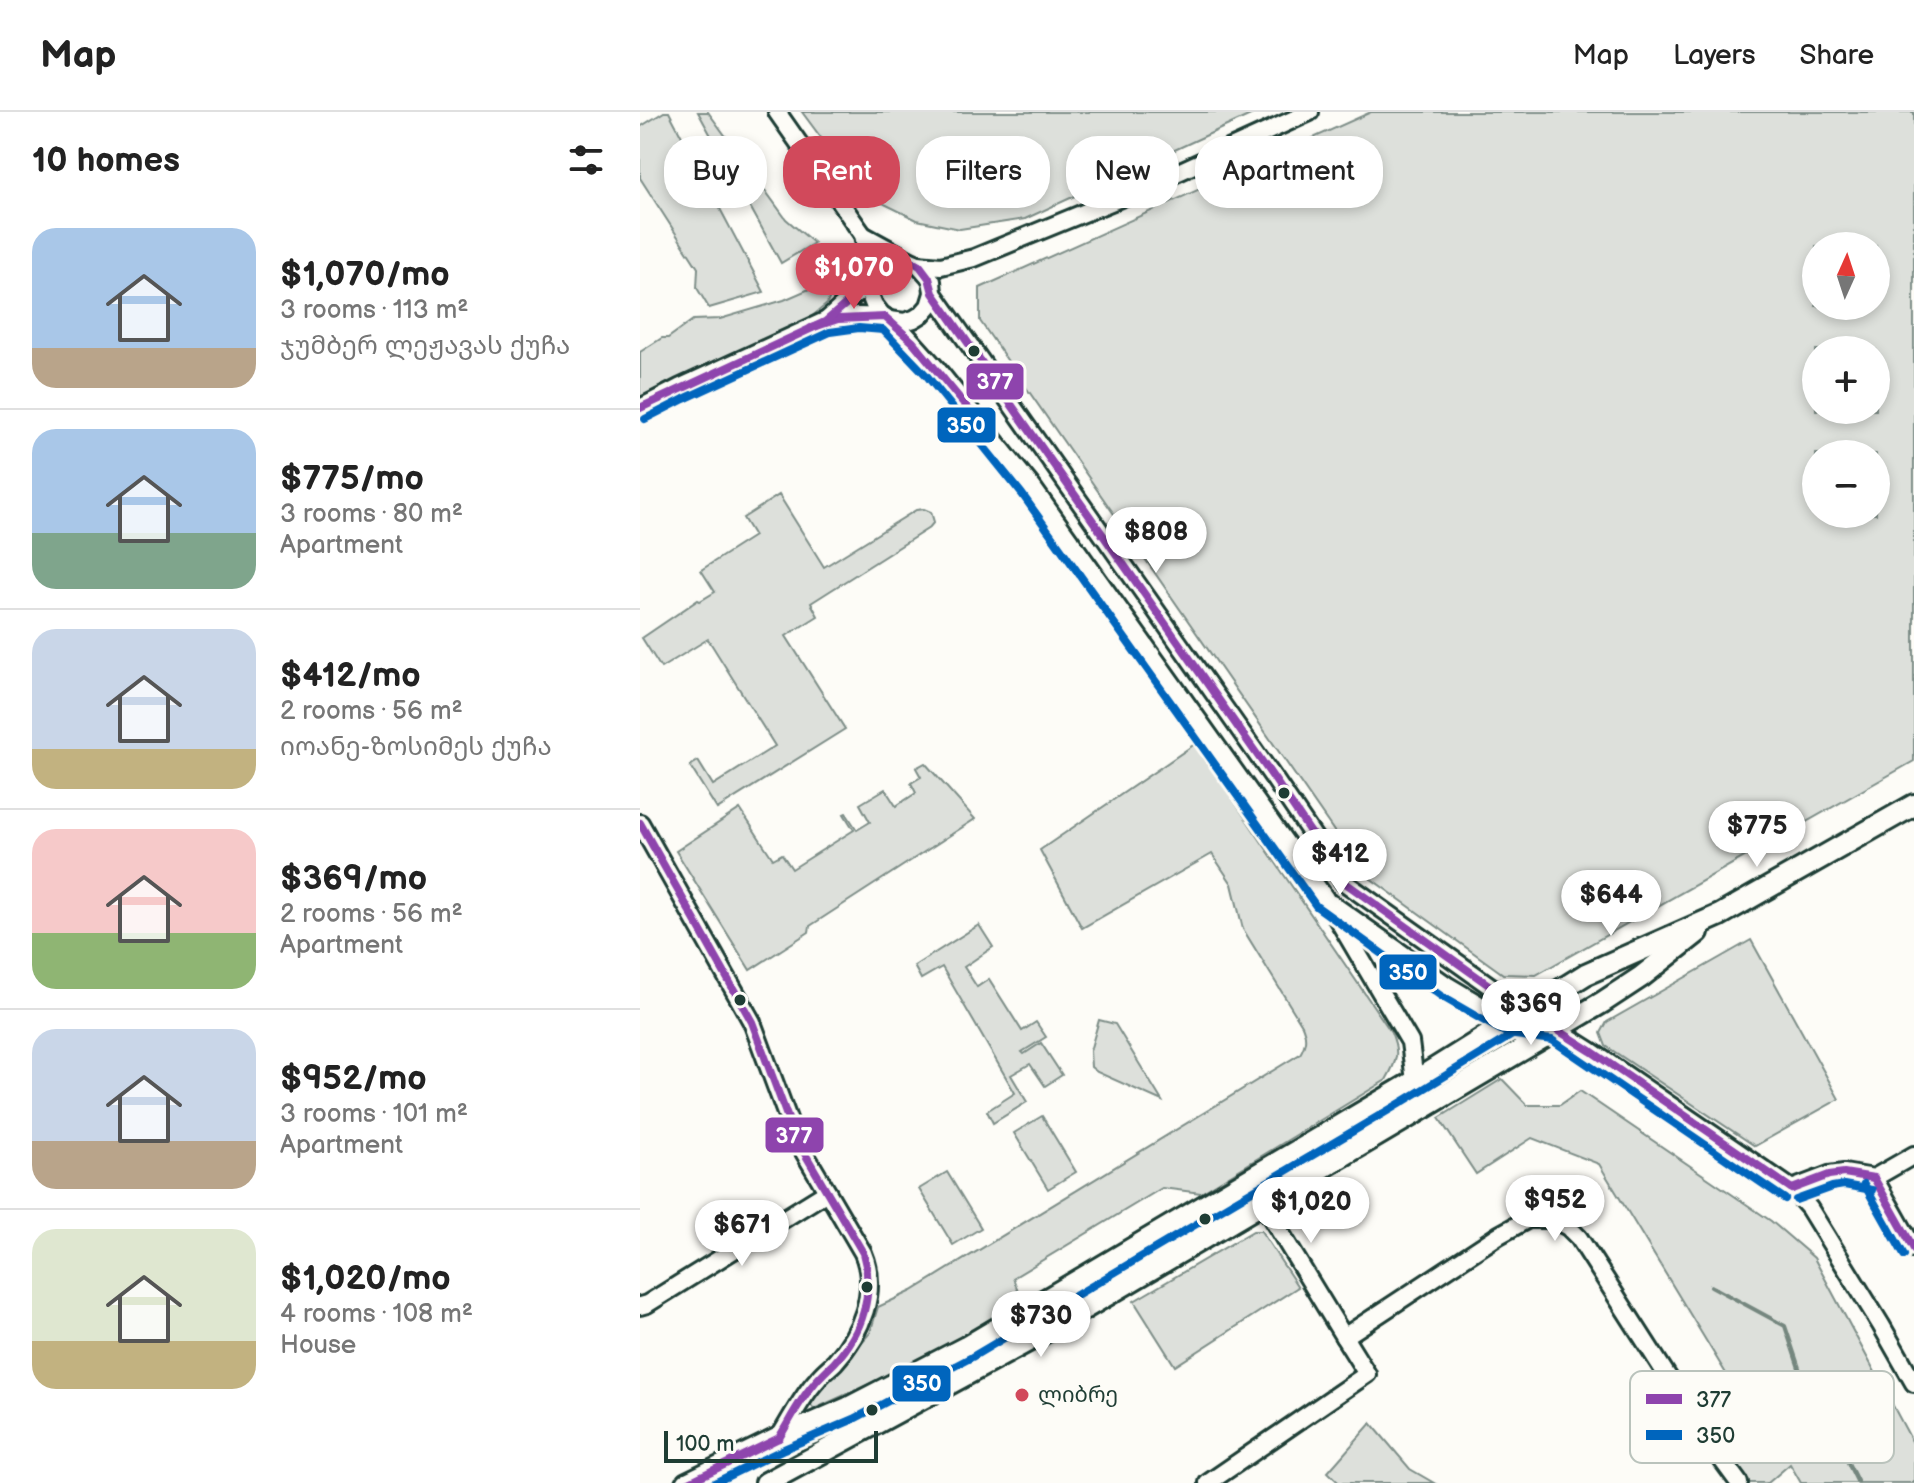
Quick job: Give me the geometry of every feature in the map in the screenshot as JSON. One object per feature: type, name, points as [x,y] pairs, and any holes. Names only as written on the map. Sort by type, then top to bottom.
[{"type":"main road","points":[[687,1483],[848,1408],[966,1347],[1415,1081],[1586,974],[1720,915],[1914,805]]},
{"type":"main road","points":[[766,1483],[1043,1333],[1603,1002],[1641,977],[1720,915]]},
{"type":"main road","points":[[1249,1180],[1262,1202]]},
{"type":"main road","points":[[779,1438],[794,1468]]},
{"type":"street","points":[[777,112],[863,235],[871,301],[877,310],[913,342],[936,368],[1032,487],[1325,898],[1410,1042],[1415,1081]]},
{"type":"street","points":[[827,320],[871,282],[878,269],[892,260],[941,266],[974,258],[1130,194],[1310,112]]},
{"type":"street","points":[[863,235],[914,262],[928,275],[933,291],[1344,882],[1507,998],[1520,1017]]},
{"type":"street","points":[[640,408],[827,320],[858,316],[904,322],[914,319],[929,306],[933,291],[951,272],[974,258]]},
{"type":"street","points":[[640,823],[752,1022],[794,1135],[866,1261],[870,1275],[869,1292],[857,1333],[835,1362],[815,1381],[779,1438]]},
{"type":"street","points":[[1313,883],[1328,881],[1335,868]]},
{"type":"street","points":[[1325,898],[1448,986],[1520,1017],[1557,1029],[1792,1189],[1809,1208],[1914,1383]]},
{"type":"street","points":[[1792,1189],[1829,1175],[1844,1173],[1874,1178],[1914,1155]]},
{"type":"street","points":[[1874,1178],[1914,1249]]},
{"type":"street","points":[[640,1306],[827,1192]]},
{"type":"street","points":[[1208,1483],[1367,1374],[1262,1202]]},
{"type":"street","points":[[1344,1337],[1499,1235],[1528,1219],[1553,1219],[1579,1238],[1664,1371]]},
{"type":"street","points":[[1724,1463],[1739,1483]]},
{"type":"shaded area","points":[[669,112],[682,136],[664,136],[664,208],[720,208],[764,292],[709,308],[697,288],[698,268],[640,178],[640,127]]},
{"type":"shaded area","points":[[698,112],[708,112],[725,136],[711,136]]},
{"type":"shaded area","points":[[802,112],[1257,112],[1205,136],[1195,136],[1195,141],[1179,148],[1179,136],[1066,136],[1066,200],[1050,207],[1050,136],[916,136],[916,208],[1049,208],[1025,219],[960,229],[917,220],[893,208],[900,208],[900,136],[820,136]]},
{"type":"shaded area","points":[[1371,112],[1914,112],[1914,761],[1536,975],[1503,974],[1363,873],[980,321],[980,288],[1158,208],[1179,208],[1179,198],[1195,191],[1195,208],[1383,208],[1383,136],[1318,136]]},
{"type":"shaded area","points":[[767,193],[786,219],[814,243],[781,263],[751,208],[767,208]]},
{"type":"shaded area","points":[[816,286],[833,289],[827,304],[805,322],[640,399],[640,352],[662,338],[668,338],[693,320],[720,319],[784,300]]},
{"type":"shaded area","points":[[779,495],[824,567],[916,510],[931,512],[934,522],[811,603],[818,616],[786,636],[845,729],[717,809],[690,766],[698,761],[713,785],[775,746],[708,639],[661,668],[642,638],[715,592],[701,570],[754,536],[743,518]]},
{"type":"shaded area","points":[[1195,744],[1391,1032],[1396,1057],[1386,1080],[1201,1193],[1162,1188],[1013,1278],[1022,1301],[937,1353],[814,1409],[809,1403],[870,1333],[878,1307],[912,1291],[1300,1054],[1305,1040],[1302,1025],[1243,929],[1232,884],[1212,854],[1082,928],[1040,850]]},
{"type":"shaded area","points":[[925,763],[975,819],[810,926],[809,932],[750,970],[676,851],[740,809],[773,859],[782,854],[792,869],[854,830],[844,814],[857,830],[870,822],[860,804],[885,789],[896,806],[916,793],[911,783],[921,777],[916,768]]},
{"type":"shaded area","points":[[979,925],[993,947],[964,967],[977,987],[989,979],[1022,1031],[1036,1022],[1046,1037],[1022,1052],[1024,1054],[1041,1043],[1062,1075],[1045,1086],[1030,1064],[1011,1075],[1027,1102],[993,1123],[987,1111],[1015,1093],[942,967],[921,979],[914,966]]},
{"type":"shaded area","points":[[1751,940],[1839,1099],[1755,1146],[1606,1046],[1601,1033],[1607,1022]]},
{"type":"shaded area","points":[[1099,1020],[1115,1024],[1162,1101],[1091,1067],[1090,1051]]},
{"type":"shaded area","points":[[1502,1079],[1527,1105],[1560,1105],[1580,1091],[1771,1221],[1814,1258],[1874,1371],[1724,1371],[1599,1164],[1532,1138],[1476,1174],[1439,1118]]},
{"type":"shaded area","points":[[1042,1116],[1076,1172],[1048,1189],[1014,1133]]},
{"type":"shaded area","points":[[947,1172],[981,1228],[953,1245],[919,1189]]},
{"type":"shaded area","points":[[1234,1199],[1237,1205],[1022,1332],[1019,1327]]},
{"type":"shaded area","points":[[1253,1231],[1261,1231],[1298,1287],[1175,1366],[1134,1301]]},
{"type":"shaded area","points":[[1015,1330],[1018,1335],[857,1422],[854,1416]]},
{"type":"shaded area","points":[[1894,1408],[1914,1445],[1914,1483],[1801,1483],[1790,1464],[1768,1483],[1747,1483],[1732,1463],[1894,1463]]},
{"type":"shaded area","points":[[1371,1423],[1410,1469],[1434,1483],[1339,1483],[1328,1472]]},
{"type":"waterway","points":[[1711,1286],[1785,1326],[1800,1371]]},
{"type":"waterway","points":[[1848,1463],[1858,1483]]},
{"type":"transit line","name":"377","points":[[640,408],[825,322],[870,283],[883,265],[892,260],[908,259],[920,266],[929,278],[933,293],[1344,882],[1507,998],[1591,1051],[1792,1189]]},
{"type":"transit line","name":"377","points":[[811,328],[838,319],[885,317],[913,342],[975,417]]},
{"type":"transit line","name":"350","points":[[645,419],[830,332],[859,328],[883,330],[927,376],[1022,494],[1316,906],[1441,996],[1479,1018],[1508,1034],[1552,1040],[1785,1199]]},
{"type":"transit line","name":"377","points":[[640,823],[752,1022],[794,1135],[863,1253],[868,1283],[859,1325],[844,1351],[808,1391],[779,1438]]},
{"type":"transit line","name":"350","points":[[714,1483],[854,1419],[972,1357],[1517,1032]]},
{"type":"transit line","name":"377","points":[[1792,1189],[1829,1175],[1844,1173],[1874,1178]]},
{"type":"transit line","name":"377","points":[[1874,1178],[1914,1249]]},
{"type":"transit line","name":"350","points":[[1864,1184],[1904,1255]]},
{"type":"transit line","name":"350","points":[[1796,1200],[1844,1185],[1872,1190]]},
{"type":"transit line","name":"377","points":[[687,1483],[779,1438]]},
{"type":"place","name":"ლიბრე","points":[[1022,1395]]}]
